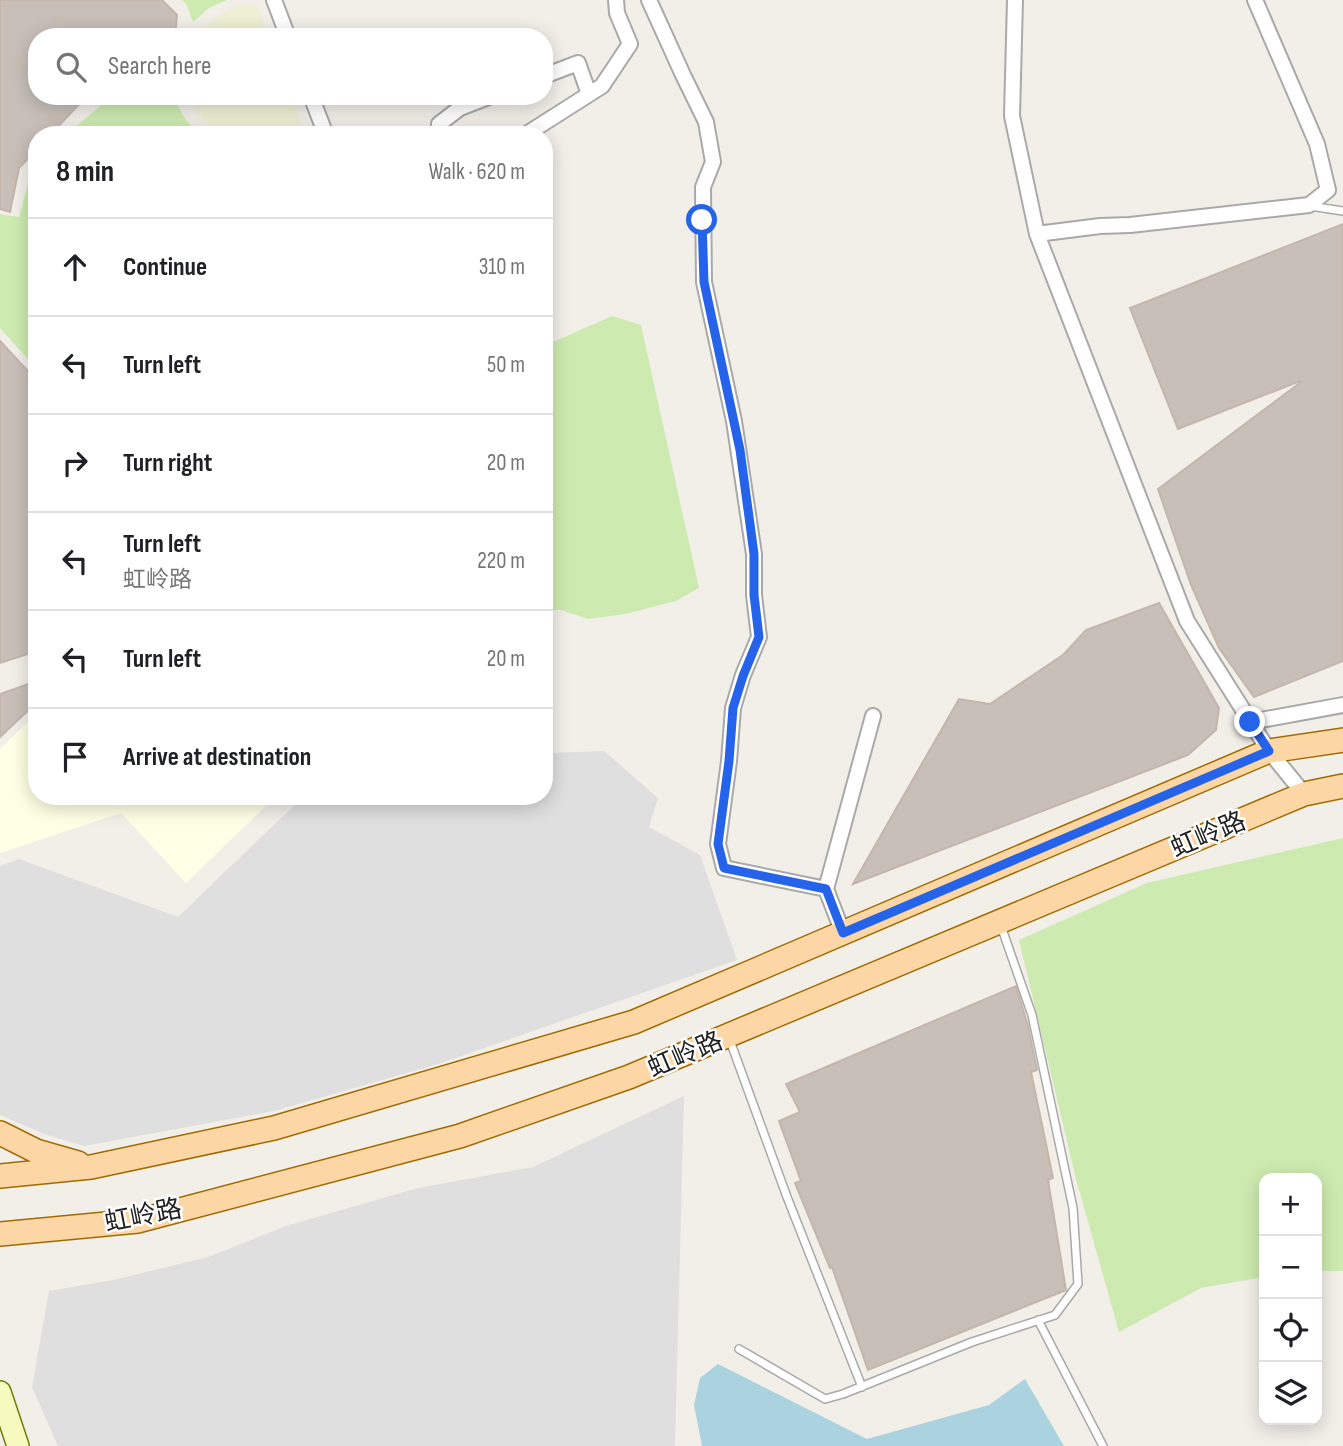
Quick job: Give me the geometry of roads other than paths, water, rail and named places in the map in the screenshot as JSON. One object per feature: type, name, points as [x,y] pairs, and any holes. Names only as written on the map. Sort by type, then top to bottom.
[{"type":"main road","name":"虹岭路","points":[[0,1176],[91,1167],[274,1128],[634,1022],[1269,751],[1343,740]]},
{"type":"main road","name":"虹岭路","points":[[0,1234],[138,1220],[460,1136],[629,1077],[1304,794],[1343,786]]},
{"type":"main road","points":[[0,1133],[36,1151],[91,1167]]},
{"type":"street","points":[[274,0],[285,28]]},
{"type":"street","points":[[539,126],[602,86],[630,44],[617,13],[616,0]]},
{"type":"street","points":[[649,0],[706,122],[713,162],[703,187],[704,282],[734,421],[754,554],[754,595],[759,637],[733,708],[718,844],[724,868],[826,889]]},
{"type":"street","points":[[1014,0],[1012,116],[1037,234],[1187,621],[1269,751],[1304,794]]},
{"type":"street","points":[[1037,234],[1309,205],[1328,190],[1317,144],[1255,0]]},
{"type":"street","points":[[553,73],[578,63],[589,94]]},
{"type":"street","points":[[314,105],[323,126]]},
{"type":"street","points":[[440,126],[460,108],[468,105]]},
{"type":"street","points":[[1250,722],[1343,705]]},
{"type":"street","points":[[843,933],[826,889],[873,716]]},
{"type":"street","points":[[0,1392],[18,1446]]},
{"type":"lane","points":[[1309,205],[1343,211]]},
{"type":"lane","points":[[739,1349],[825,1399],[862,1387],[972,1342],[1055,1315],[1078,1284],[1073,1208],[1032,1015],[999,922]]},
{"type":"lane","points":[[728,1035],[787,1197],[862,1387]]},
{"type":"lane","points":[[1038,1321],[1103,1446]]},
{"type":"water","points":[[718,1364],[867,1439],[989,1405],[1025,1379],[1064,1446],[702,1446],[694,1405],[700,1378]]}]
